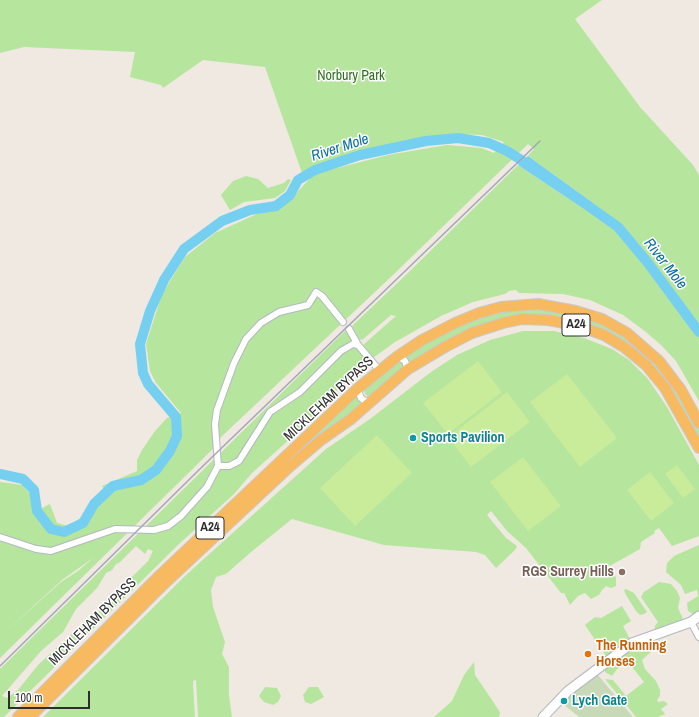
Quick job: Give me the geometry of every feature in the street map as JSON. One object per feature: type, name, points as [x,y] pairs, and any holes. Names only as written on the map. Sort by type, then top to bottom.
[{"type":"highway","name":"MICKLEHAM BYPASS","points":[[18,717],[160,576],[357,390],[398,356],[422,340],[455,323],[479,313],[501,307],[538,304],[576,311],[602,319],[627,333],[650,351],[668,371],[681,390],[699,423]]},
{"type":"highway","name":"MICKLEHAM BYPASS","points":[[30,717],[164,583],[251,501],[302,456],[369,404],[408,369],[472,333],[503,323],[522,319],[576,324],[604,335],[624,347],[646,365],[665,388],[699,448]]},
{"type":"main road","points":[[543,717],[568,691],[632,644],[691,622],[699,616]]},
{"type":"street","points":[[0,537],[36,549],[51,551],[115,529],[154,530],[168,526],[181,516],[207,487],[218,466],[215,424],[217,410],[234,363],[246,339],[261,323],[279,312],[308,305],[316,292],[322,296],[343,322]]},
{"type":"street","points":[[348,328],[358,345],[380,370]]},
{"type":"street","points":[[218,466],[229,466],[239,461],[246,453],[260,425],[270,412],[300,392],[341,351],[354,344],[358,345]]},
{"type":"street","points":[[398,356],[405,361],[408,369]]},
{"type":"street","points":[[357,390],[361,398],[369,404]]},
{"type":"street","points":[[691,622],[699,637]]},
{"type":"green space","name":"Norbury Park","points":[[0,0],[602,0],[575,19],[640,107],[693,165],[699,175],[699,401],[676,361],[646,332],[623,315],[590,300],[563,294],[519,293],[516,290],[473,302],[441,316],[395,342],[373,358],[363,345],[396,316],[391,315],[362,340],[359,339],[352,326],[518,165],[578,205],[588,210],[593,203],[528,156],[534,149],[528,144],[394,274],[220,438],[220,442],[0,658],[0,482],[22,485],[30,494],[36,511],[50,504],[57,523],[68,526],[82,517],[89,521],[97,507],[108,495],[102,486],[137,471],[137,460],[155,431],[167,418],[181,413],[156,383],[150,371],[146,344],[162,294],[185,257],[215,233],[259,213],[275,210],[290,200],[314,174],[388,155],[447,145],[481,148],[494,153],[504,142],[482,135],[452,134],[414,139],[365,150],[323,163],[302,173],[265,67],[203,60],[163,88],[161,85],[130,77],[135,52],[24,47],[0,53]],"holes":[[[93,558],[78,571],[61,582],[3,634],[62,580]]]},
{"type":"green space","points":[[246,176],[258,179],[268,188],[284,183],[288,179],[291,180],[285,191],[275,198],[244,202],[230,210],[221,195],[233,181]]},
{"type":"green space","points":[[522,307],[587,316],[630,338],[663,371],[699,427],[699,441],[674,397],[603,332],[522,318],[410,362],[407,357],[407,353],[474,318]]},
{"type":"green space","points":[[346,330],[370,364],[334,393],[302,428],[252,473],[234,494],[179,544],[4,717],[0,717],[0,669]],"holes":[[[136,546],[145,554],[148,549],[153,551],[148,561],[129,580],[121,591],[106,602],[105,606],[77,629],[38,665],[18,690],[7,698],[2,696],[41,651],[63,632],[76,609],[97,588],[106,573],[112,570],[116,564],[119,563]]]},
{"type":"green space","points":[[523,331],[554,331],[584,338],[612,349],[629,360],[648,379],[667,407],[699,465],[699,536],[672,546],[659,528],[654,531],[655,533],[641,542],[640,549],[606,568],[606,570],[616,577],[616,586],[611,588],[606,586],[599,595],[591,599],[585,593],[578,596],[570,605],[564,593],[561,593],[526,548],[507,531],[491,511],[487,515],[506,538],[517,546],[515,550],[496,568],[485,555],[476,552],[384,545],[292,519],[226,574],[216,577],[211,590],[213,607],[225,642],[222,654],[229,667],[229,695],[232,717],[198,717],[196,680],[193,681],[195,717],[43,717],[186,575],[326,449],[370,419],[431,372],[457,355],[490,340]]},
{"type":"green space","points":[[400,361],[404,366],[403,369],[368,397],[365,394],[364,389],[395,362]]},
{"type":"green space","points":[[478,361],[502,392],[448,434],[423,403]]},
{"type":"green space","points":[[567,374],[617,438],[580,467],[530,402]]},
{"type":"green space","points":[[507,392],[530,422],[471,467],[448,437]]},
{"type":"green space","points":[[354,397],[357,397],[362,403],[242,505]]},
{"type":"green space","points":[[377,435],[412,473],[355,526],[320,488]]},
{"type":"green space","points":[[523,457],[561,506],[528,531],[490,482]]},
{"type":"green space","points":[[677,465],[695,489],[683,498],[665,474]]},
{"type":"green space","points":[[650,472],[674,503],[651,521],[627,490]]},
{"type":"green space","points":[[699,545],[699,612],[694,615],[688,611],[687,603],[698,596],[697,590],[685,594],[681,585],[666,572],[667,563],[674,556]]},
{"type":"green space","points":[[659,582],[671,584],[677,591],[680,598],[678,608],[683,619],[681,622],[654,632],[655,626],[658,622],[641,597],[644,592]]},
{"type":"green space","points":[[626,589],[634,593],[647,612],[640,615],[636,611],[626,595],[624,590]]},
{"type":"green space","points":[[622,606],[631,621],[623,626],[631,641],[606,656],[585,625],[595,617],[601,618]]},
{"type":"green space","points":[[650,640],[655,648],[642,660],[645,669],[656,681],[660,690],[660,696],[657,700],[658,702],[664,701],[668,704],[661,709],[665,714],[658,717],[636,717],[605,679],[613,680],[626,696],[644,682],[628,662],[617,669],[612,676],[605,672],[604,668],[629,649]]},
{"type":"green space","points":[[474,662],[475,675],[500,712],[499,717],[434,717],[452,701],[464,675]]},
{"type":"green space","points":[[595,675],[598,675],[633,717],[579,717],[563,704],[562,700]]},
{"type":"green space","points":[[265,687],[277,688],[281,696],[278,702],[273,705],[264,702],[259,696]]},
{"type":"green space","points":[[309,687],[318,687],[324,697],[311,704],[305,702],[303,695]]},
{"type":"water","points":[[528,156],[593,203],[589,210],[578,205],[518,165]]},
{"type":"waterway","name":"River Mole","points":[[0,474],[23,479],[34,490],[37,511],[51,529],[64,532],[83,523],[94,504],[113,486],[141,480],[156,470],[170,451],[177,436],[176,417],[148,384],[143,373],[140,344],[150,311],[164,280],[184,249],[222,221],[250,210],[276,206],[290,195],[298,180],[315,170],[360,155],[426,141],[458,138],[489,143],[507,151],[534,168]]},
{"type":"waterway","name":"River Mole","points":[[580,200],[618,227],[648,263],[699,332]]},
{"type":"railway","points":[[0,666],[206,463],[540,141]]},
{"type":"place","name":"Sports Pavilion","points":[[413,438]]},
{"type":"place","name":"RGS Surrey Hills","points":[[622,572]]},
{"type":"place","name":"The Running Horses","points":[[588,654]]},
{"type":"place","name":"Lych Gate","points":[[564,701]]}]
